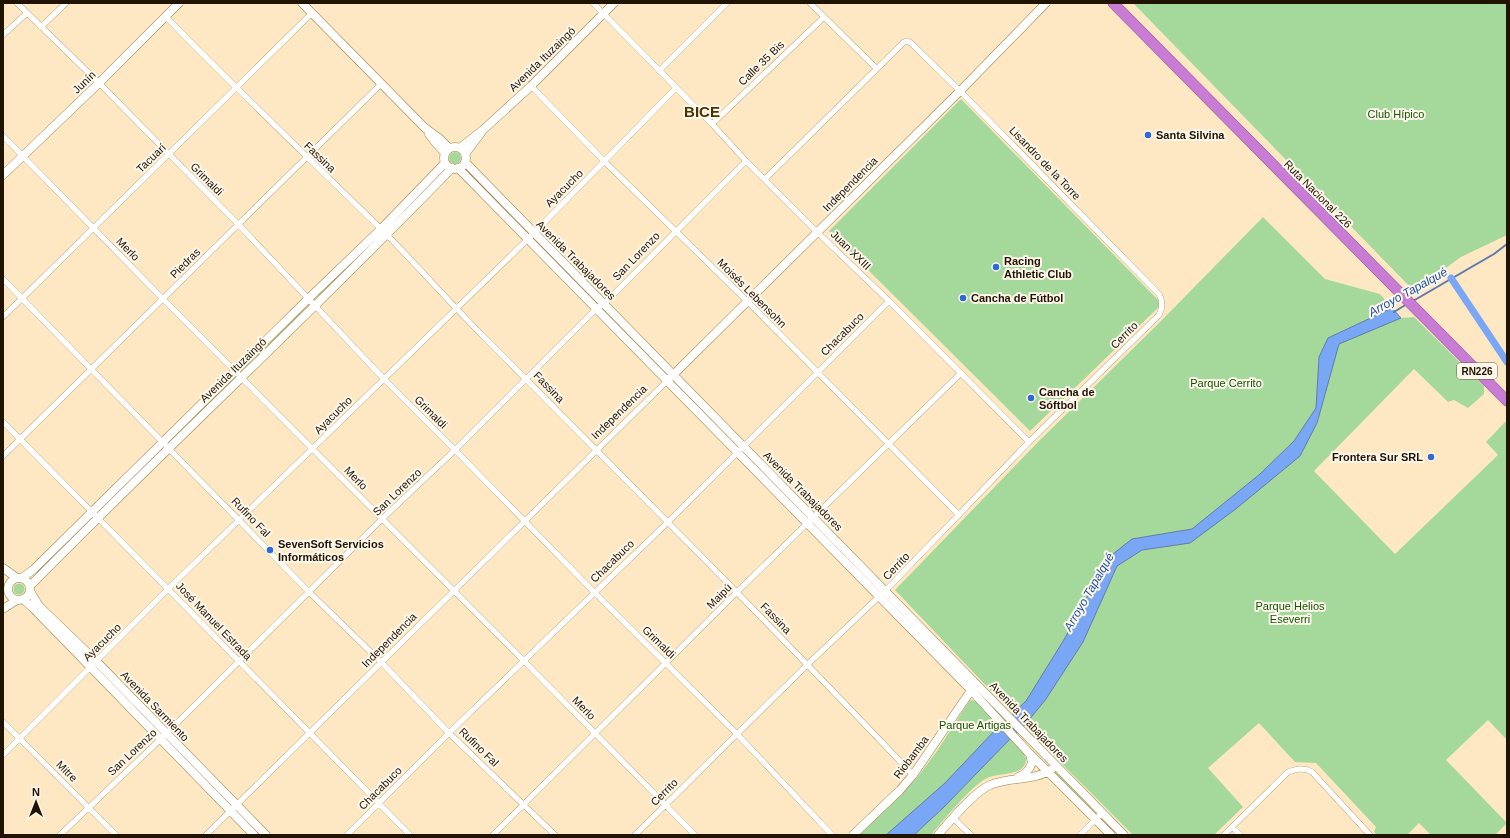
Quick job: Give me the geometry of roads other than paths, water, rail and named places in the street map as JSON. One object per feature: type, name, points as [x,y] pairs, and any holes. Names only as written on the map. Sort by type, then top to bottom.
[{"type":"highway","name":"Ruta Nacional 226","points":[[1113,3],[1507,401]]},
{"type":"main road","name":"Junín","points":[[3,175],[99,83],[179,3]]},
{"type":"main road","points":[[302,3],[425,128],[435,142],[447,151]]},
{"type":"main road","name":"Avenida Ituzaingó","points":[[463,155],[484,130],[531,86],[614,3]]},
{"type":"main road","name":"Independencia","points":[[671,377],[960,91],[1046,3]]},
{"type":"main road","points":[[456,147],[463,155],[462,166],[452,166],[444,157],[447,151],[456,147]]},
{"type":"main road","name":"Avenida Trabajadores","points":[[463,155],[531,236]]},
{"type":"main road","name":"Avenida Ituzaingó","points":[[166,445],[235,371],[308,299],[384,232],[452,166]]},
{"type":"main road","name":"Avenida Trabajadores","points":[[452,166],[531,236],[671,377],[743,446],[886,590],[973,687]]},
{"type":"main road","name":"Avenida Ituzaingó","points":[[20,578],[34,569],[94,515],[166,445],[242,377],[315,306],[384,232]]},
{"type":"main road","name":"Avenida Trabajadores","points":[[671,377],[737,452],[879,597],[1035,744],[1124,835]]},
{"type":"main road","name":"Avenida Ituzaingó","points":[[30,588],[94,515]]},
{"type":"main road","points":[[3,568],[26,580],[30,588],[28,596],[3,610]]},
{"type":"main road","points":[[3,599],[6,586],[11,581],[20,578]]},
{"type":"main road","points":[[6,586],[11,597],[20,600]]},
{"type":"main road","name":"Avenida Sarmiento","points":[[30,588],[39,606],[93,664],[160,740],[254,835]]},
{"type":"main road","name":"Avenida Sarmiento","points":[[20,600],[33,608],[93,664],[166,734],[266,835]]},
{"type":"main road","name":"Riobamba","points":[[853,835],[913,775],[973,687]]},
{"type":"main road","name":"Avenida Trabajadores","points":[[988,701],[1028,751],[1110,835]]},
{"type":"main road","points":[[1016,779],[1026,774],[1032,763],[1028,751]]},
{"type":"main road","points":[[938,835],[960,810],[990,785],[1016,779],[1039,777],[1056,766]]},
{"type":"street","name":"Grimaldi","points":[[17,3],[99,83],[238,224],[383,378],[594,592],[737,734],[832,835]]},
{"type":"street","points":[[41,27],[66,3]]},
{"type":"street","name":"Juan XXIII","points":[[593,3],[712,124],[746,161],[889,301],[1029,442]]},
{"type":"street","points":[[659,71],[727,3]]},
{"type":"street","points":[[765,179],[876,68],[810,3]]},
{"type":"street","points":[[3,35],[27,13]]},
{"type":"street","name":"Tacuarí","points":[[3,317],[312,13]]},
{"type":"street","name":"Fassina","points":[[166,17],[236,89],[384,232],[456,309],[808,664],[913,775]]},
{"type":"street","name":"Calle 35 Bis","points":[[712,124],[824,17]]},
{"type":"street","name":"Lisandro de la Torre","points":[[876,68],[904,42],[907,41],[911,43],[1159,294],[1162,304]]},
{"type":"street","name":"Piedras","points":[[3,456],[90,368],[163,299],[381,84]]},
{"type":"street","name":"Moisés Lebensohn","points":[[531,86],[605,162],[747,301],[959,515]]},
{"type":"street","name":"Ayacucho","points":[[3,754],[168,589],[313,449],[383,378],[531,236],[676,88]]},
{"type":"street","name":"Merlo","points":[[3,136],[163,299],[524,661],[694,835]]},
{"type":"street","name":"San Lorenzo","points":[[60,835],[240,662],[382,519],[455,450],[746,161]]},
{"type":"street","name":"Rufino Fal","points":[[3,279],[309,592],[381,662],[449,733],[555,835]]},
{"type":"street","name":"Chacabuco","points":[[347,835],[449,733],[667,522],[889,301]]},
{"type":"street","name":"Cerrito","points":[[635,835],[808,664],[879,597],[1029,442],[1159,315],[1162,304]]},
{"type":"street","name":"Maipú","points":[[493,835],[737,592],[961,373]]},
{"type":"street","name":"Independencia","points":[[206,835],[671,377]]},
{"type":"street","name":"José Manuel Estrada","points":[[3,422],[410,835]]},
{"type":"street","name":"Mitre","points":[[3,722],[116,835]]},
{"type":"street","points":[[1224,835],[1288,772],[1296,769],[1306,769],[1312,772],[1369,835]]},
{"type":"street","points":[[1080,835],[1102,813]]},
{"type":"street","points":[[953,818],[971,835]]},
{"type":"street","points":[[1232,827],[1240,835]]},
{"type":"water","points":[[1392,308],[1401,318],[1339,344],[1317,423],[1300,456],[1237,508],[1190,543],[1142,550],[1117,566],[1083,642],[1046,699],[1024,726],[944,807],[914,835],[886,835],[945,783],[999,726],[1026,701],[1065,638],[1108,558],[1132,539],[1192,529],[1260,474],[1294,441],[1316,408],[1319,357],[1328,338]]},
{"type":"waterway","name":"Arroyo Tapalqué","points":[[1413,301],[1494,254],[1507,244]]},
{"type":"waterway","points":[[1451,278],[1507,362]]},
{"type":"waterway","name":"Arroyo Tapalqué","points":[[1394,312],[1407,304]]},
{"type":"place","name":"Santa Silvina","points":[[1148,135]]},
{"type":"place","name":"Racing Athletic Club","points":[[996,267]]},
{"type":"place","name":"Cancha de Fútbol","points":[[963,298]]},
{"type":"place","name":"Cancha de Sóftbol","points":[[1031,398]]},
{"type":"place","name":"Frontera Sur SRL","points":[[1431,457]]},
{"type":"place","name":"SevenSoft Servicios Informáticos","points":[[270,550]]},
{"type":"district","name":"BICE","points":[[702,112]]},
{"type":"park label","name":"Club Hípico","points":[[1396,114]]},
{"type":"park label","name":"Parque Cerrito","points":[[1226,383]]},
{"type":"park label","name":"Parque Helios Eseverri","points":[[1290,612]]},
{"type":"park label","name":"Parque Artigas","points":[[975,725]]}]
